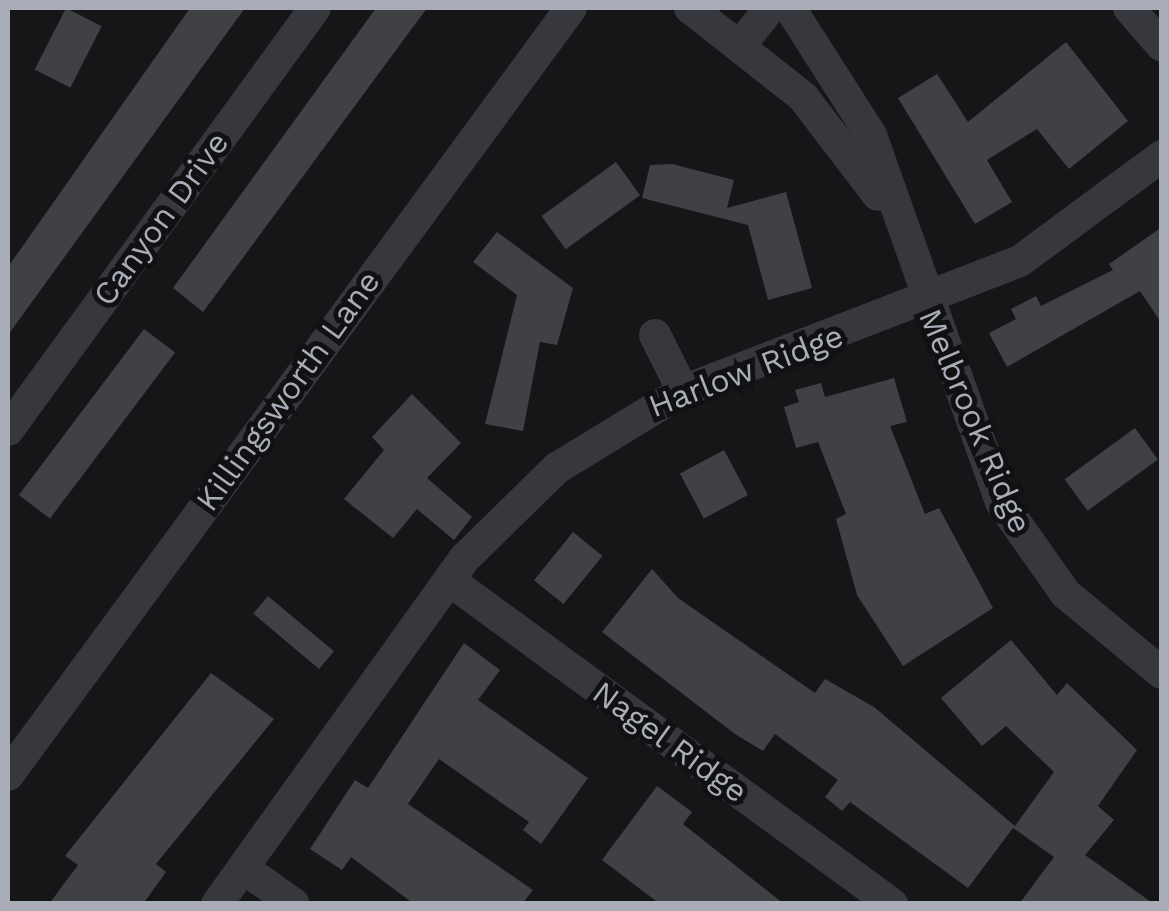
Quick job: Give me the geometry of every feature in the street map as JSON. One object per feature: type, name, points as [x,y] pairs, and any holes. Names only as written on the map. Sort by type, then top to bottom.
[{"type":"street","name":"Canyon Drive","points":[[8,430],[315,8]]},
{"type":"street","name":"Killingsworth Lane","points":[[8,776],[571,8]]},
{"type":"street","name":"Melbrook Ridge","points":[[690,8],[741,44],[834,132],[900,234]]},
{"type":"street","points":[[741,44],[770,8]]},
{"type":"street","name":"Melbrook Ridge","points":[[790,8],[850,90],[925,302],[1028,548],[1066,594],[1162,673]]},
{"type":"street","points":[[1130,8],[1162,46]]},
{"type":"street","name":"Harlow Ridge","points":[[243,868],[449,580],[557,468],[683,391],[925,302],[1020,261],[1162,156]]},
{"type":"street","points":[[655,334],[683,391]]},
{"type":"street","name":"Nagel Ridge","points":[[449,580],[892,904]]},
{"type":"street","points":[[217,904],[243,868],[294,904]]},
{"type":"building","points":[[66,8],[102,26],[70,88],[35,69]]},
{"type":"building","points":[[190,8],[245,8],[8,335],[8,267]]},
{"type":"building","points":[[376,8],[427,8],[203,312],[173,288]]},
{"type":"building","points":[[1066,42],[1128,121],[1069,169],[1037,129],[987,160],[1012,202],[975,224],[898,98],[937,74],[968,122]]},
{"type":"building","points":[[616,162],[640,195],[566,249],[542,216]]},
{"type":"building","points":[[672,164],[734,180],[727,208],[786,192],[812,288],[768,300],[748,225],[642,198],[650,165]]},
{"type":"building","points":[[1162,227],[1162,324],[1140,291],[1007,367],[989,333],[1016,319],[1011,309],[1036,296],[1041,306],[1113,270],[1109,264]]},
{"type":"building","points":[[497,232],[573,288],[557,345],[540,342],[523,431],[485,424],[517,295],[473,262]]},
{"type":"building","points":[[144,329],[175,352],[50,519],[19,495]]},
{"type":"building","points":[[894,378],[907,422],[890,426],[925,514],[939,508],[993,608],[903,666],[857,595],[836,519],[846,514],[818,442],[796,448],[784,407],[799,402],[795,390],[821,383],[825,397]]},
{"type":"building","points":[[412,394],[461,443],[427,478],[472,517],[454,540],[417,509],[393,538],[344,499],[384,450],[372,437]]},
{"type":"building","points":[[1135,428],[1158,460],[1088,511],[1065,479]]},
{"type":"building","points":[[724,450],[748,495],[704,519],[680,473]]},
{"type":"building","points":[[573,532],[603,556],[564,604],[534,580]]},
{"type":"building","points":[[652,569],[678,598],[815,693],[825,679],[874,707],[1015,826],[1054,772],[1006,726],[982,746],[941,698],[1011,640],[1057,695],[1067,683],[1137,750],[1098,806],[1114,820],[1085,855],[1154,904],[1019,904],[1054,857],[1013,828],[968,888],[850,802],[842,811],[825,797],[838,780],[775,734],[763,751],[735,734],[602,632]]},
{"type":"building","points":[[268,596],[334,651],[319,669],[253,614]]},
{"type":"building","points":[[464,643],[500,670],[478,700],[588,778],[541,844],[523,830],[529,822],[439,759],[408,804],[533,890],[522,904],[414,904],[351,857],[342,870],[310,849],[355,780],[368,788]]},
{"type":"building","points":[[211,673],[274,719],[156,864],[166,872],[143,904],[49,904],[78,865],[65,856]]},
{"type":"building","points":[[657,786],[692,812],[683,824],[784,904],[660,904],[602,860]]}]
